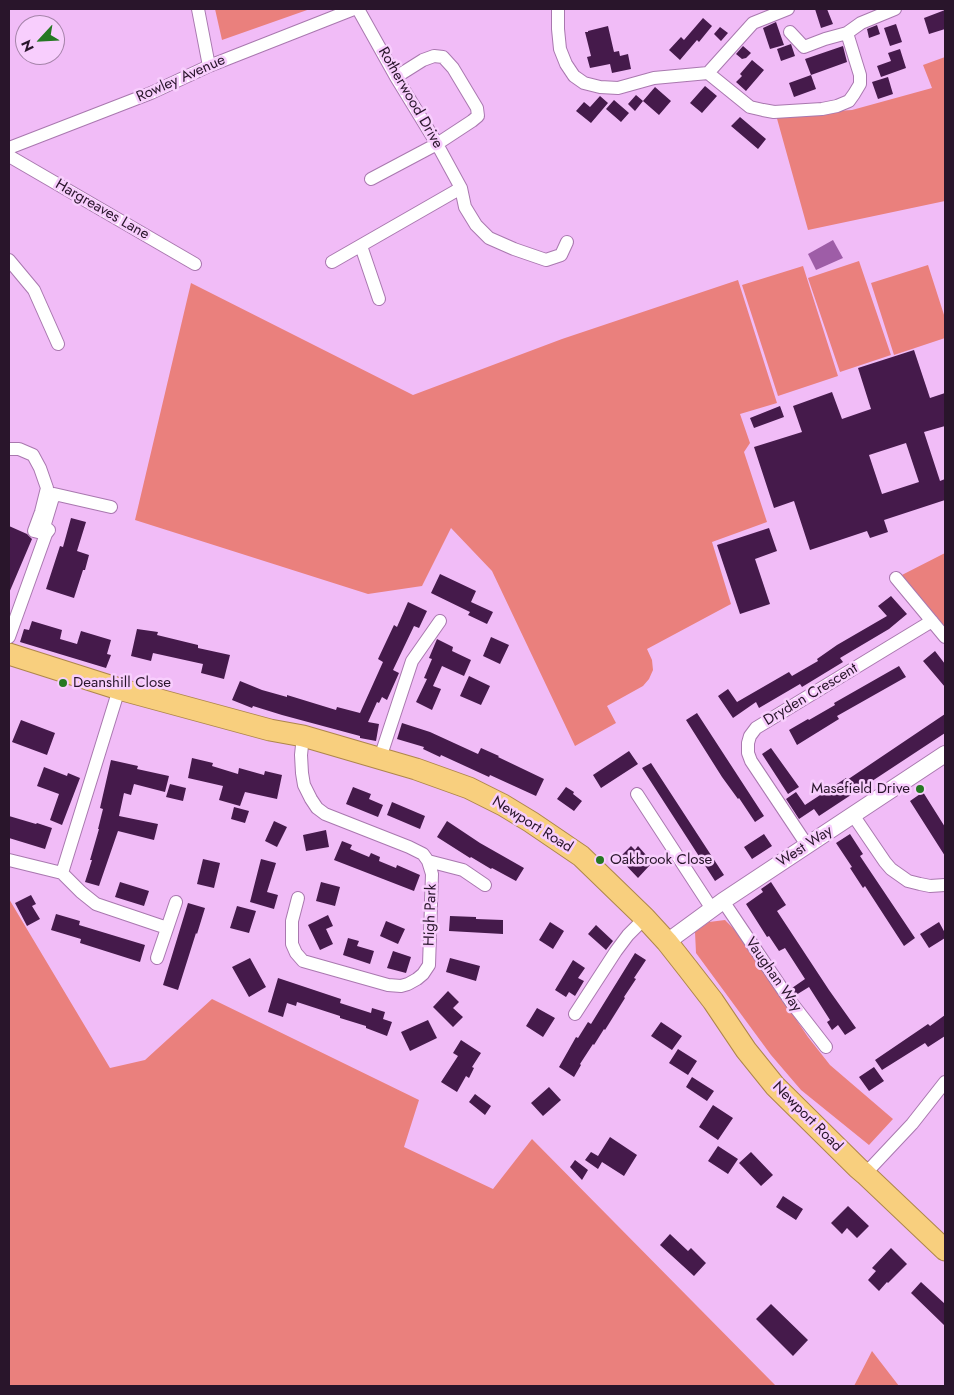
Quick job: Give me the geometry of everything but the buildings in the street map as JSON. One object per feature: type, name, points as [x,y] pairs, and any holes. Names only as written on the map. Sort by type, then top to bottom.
[{"type":"highway","name":"Newport Road","points":[[9,654],[119,689],[270,730],[303,736],[416,769],[468,788],[503,805],[531,822],[581,856],[644,918],[667,942],[713,1001],[746,1050],[775,1086],[945,1250]]},
{"type":"street","points":[[198,9],[209,66]]},
{"type":"street","name":"Rowley Avenue","points":[[9,148],[151,93],[209,66],[354,9]]},
{"type":"street","name":"Rotherwood Drive","points":[[358,9],[396,77],[437,144],[461,188],[465,207],[476,225],[489,238],[546,260],[561,255],[567,242]]},
{"type":"street","points":[[558,9],[560,49],[566,64],[574,76],[584,83],[600,87],[618,88],[654,78],[708,73],[753,23],[788,9]]},
{"type":"street","points":[[790,32],[804,47],[847,34],[861,23],[895,9]]},
{"type":"street","points":[[708,73],[750,107],[774,112],[837,106],[849,101],[860,84],[860,75],[847,34]]},
{"type":"street","points":[[372,179],[437,144],[472,122],[478,116],[477,108],[453,68],[443,57],[434,56],[423,60],[396,77]]},
{"type":"street","name":"Hargreaves Lane","points":[[9,156],[195,264]]},
{"type":"street","points":[[332,262],[461,188]]},
{"type":"street","points":[[361,246],[379,299]]},
{"type":"street","points":[[9,260],[34,290],[58,344]]},
{"type":"street","points":[[9,449],[19,450],[33,456],[40,468],[47,488],[34,531],[48,532]]},
{"type":"street","points":[[48,532],[44,527],[54,494],[111,506]]},
{"type":"street","points":[[9,638],[48,532]]},
{"type":"street","points":[[896,578],[945,637]]},
{"type":"street","points":[[380,758],[412,661],[440,620]]},
{"type":"street","name":"Dryden Crescent","points":[[807,845],[750,761],[748,743],[750,736],[756,728],[932,622]]},
{"type":"street","points":[[62,873],[119,689]]},
{"type":"street","name":"High Park","points":[[298,898],[292,921],[292,944],[296,953],[303,961],[388,986],[401,986],[417,980],[429,965],[432,874],[428,861],[423,854],[410,847],[325,814],[317,808],[310,800],[304,785],[301,755],[303,736]]},
{"type":"street","name":"West Way","points":[[667,942],[717,905],[945,754]]},
{"type":"street","name":"Vaughan Way","points":[[637,794],[717,905],[826,1047]]},
{"type":"street","points":[[852,815],[885,862],[896,872],[908,881],[930,886],[945,885]]},
{"type":"street","points":[[9,860],[62,873],[96,904],[167,928]]},
{"type":"street","points":[[428,861],[464,870],[485,885]]},
{"type":"street","points":[[157,958],[176,902]]},
{"type":"street","points":[[575,1014],[616,951],[644,918]]},
{"type":"street","points":[[865,1174],[912,1124],[941,1097],[945,1082]]},
{"type":"shaded area","points":[[215,9],[310,9],[222,40]]},
{"type":"shaded area","points":[[945,57],[945,201],[808,230],[776,115],[852,110],[932,88],[923,65]]},
{"type":"shaded area","points":[[833,240],[843,258],[816,270],[808,254]]},
{"type":"shaded area","points":[[859,261],[891,355],[840,372],[808,278]]},
{"type":"shaded area","points":[[928,265],[945,318],[945,338],[894,355],[871,283]]},
{"type":"shaded area","points":[[803,266],[838,376],[778,396],[742,285]]},
{"type":"shaded area","points":[[738,280],[777,403],[740,414],[750,443],[744,452],[767,522],[712,542],[731,604],[647,649],[652,660],[653,670],[649,679],[643,686],[607,706],[616,723],[575,746],[492,571],[451,528],[422,586],[368,594],[135,520],[191,283],[413,395],[562,339]]},
{"type":"shaded area","points":[[945,553],[945,630],[896,578]]},
{"type":"shaded area","points":[[9,899],[110,1068],[145,1060],[212,999],[419,1100],[404,1147],[493,1189],[532,1139],[776,1386],[9,1386]]},
{"type":"shaded area","points":[[725,920],[738,933],[808,1037],[830,1065],[893,1119],[869,1145],[801,1090],[771,1055],[696,953],[695,932],[709,922]]},
{"type":"shaded area","points":[[872,1351],[899,1386],[854,1386]]},
{"type":"place","name":"Deanshill Close","points":[[63,683]]},
{"type":"place","name":"Masefield Drive","points":[[920,789]]},
{"type":"place","name":"Oakbrook Close","points":[[600,860]]}]
